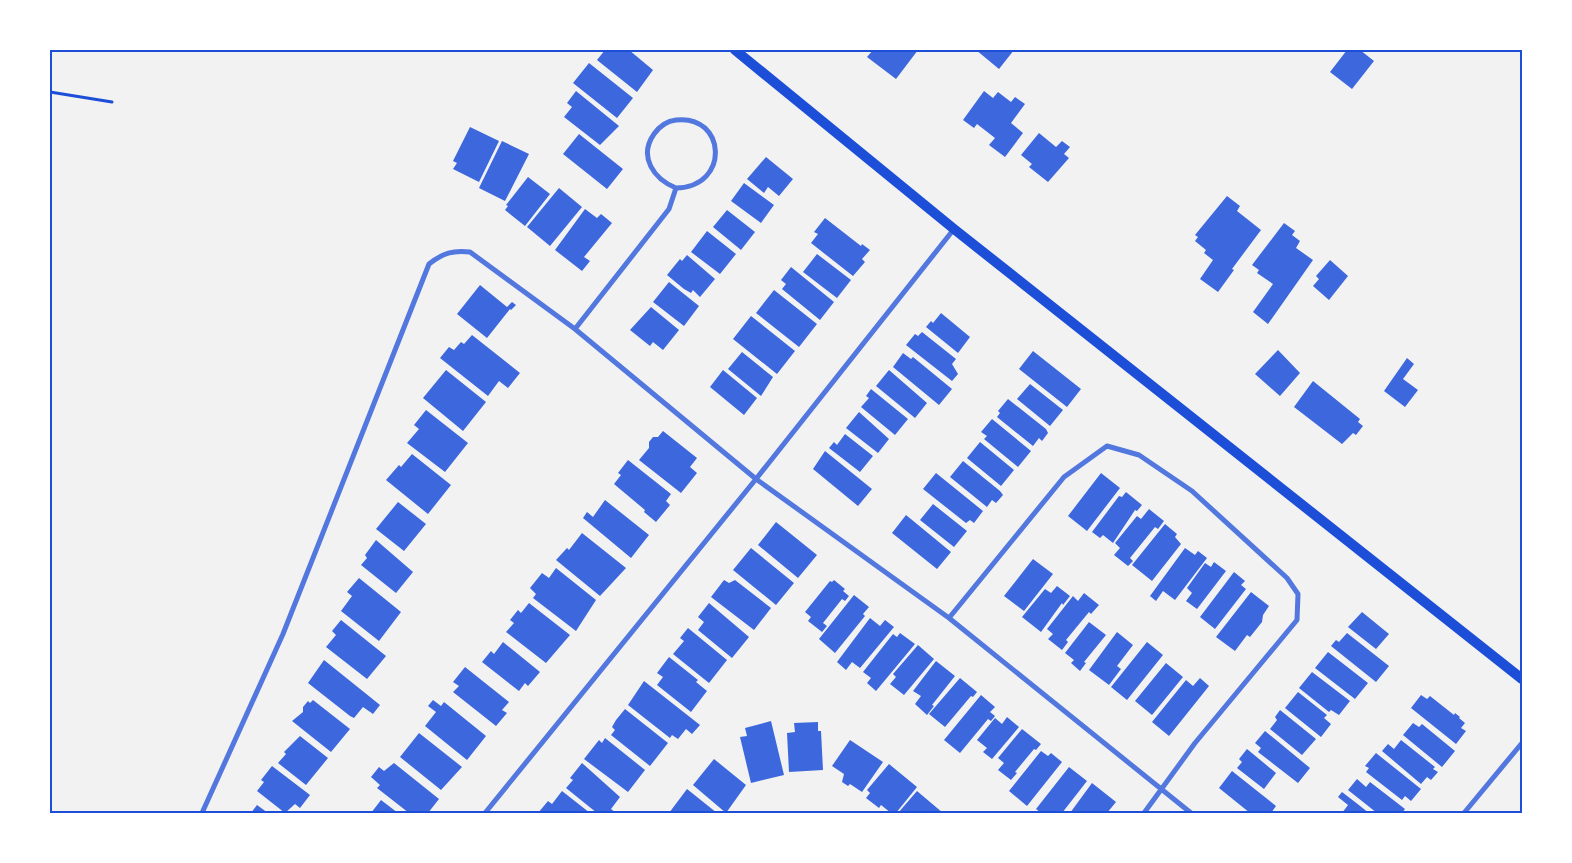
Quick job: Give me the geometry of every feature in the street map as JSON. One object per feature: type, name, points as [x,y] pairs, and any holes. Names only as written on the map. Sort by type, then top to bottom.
[{"type":"main road","points":[[735,50],[954,229],[1522,679]]},
{"type":"street","points":[[684,119],[695,122],[705,128],[714,142],[716,159],[712,170],[705,179],[696,185],[676,188],[663,183],[655,175],[649,166],[647,154],[652,138],[662,125],[684,119]]},
{"type":"street","points":[[575,329],[669,208],[676,188]]},
{"type":"street","points":[[485,813],[756,479],[954,229]]},
{"type":"street","points":[[202,813],[283,634],[429,264],[440,255],[454,250],[470,252],[575,329],[756,479],[949,618],[1191,813]]},
{"type":"street","points":[[949,618],[1064,477],[1107,446],[1139,455],[1192,491],[1287,578],[1298,594],[1297,620],[1195,743],[1144,813]]},
{"type":"street","points":[[1464,813],[1522,743]]},
{"type":"path","points":[[50,92],[112,102]]},
{"type":"building","points":[[605,50],[629,50],[653,70],[637,92],[597,60]]},
{"type":"building","points":[[873,50],[918,50],[896,79],[867,57]]},
{"type":"building","points":[[976,50],[1014,50],[999,69]]},
{"type":"building","points":[[1347,50],[1360,50],[1374,61],[1352,89],[1330,72]]},
{"type":"building","points":[[589,63],[633,98],[617,118],[573,83]]},
{"type":"building","points":[[576,91],[619,126],[600,145],[564,117],[572,107],[567,103]]},
{"type":"building","points":[[984,91],[993,98],[998,92],[1011,102],[1015,97],[1025,104],[1011,123],[1023,133],[1005,157],[989,145],[995,138],[977,124],[974,128],[963,120]]},
{"type":"building","points":[[470,127],[499,141],[479,182],[453,169],[457,163],[453,161]]},
{"type":"building","points":[[1039,133],[1056,147],[1062,141],[1070,147],[1064,154],[1069,158],[1048,182],[1029,167],[1032,164],[1021,155]]},
{"type":"building","points":[[579,134],[623,169],[607,189],[563,154]]},
{"type":"building","points":[[502,141],[529,154],[505,201],[479,188]]},
{"type":"building","points":[[766,157],[793,179],[779,196],[768,187],[764,193],[747,179]]},
{"type":"building","points":[[528,177],[550,194],[525,226],[505,210],[508,206],[506,205]]},
{"type":"building","points":[[744,183],[774,205],[761,223],[731,201]]},
{"type":"building","points":[[559,188],[582,207],[550,246],[527,227]]},
{"type":"building","points":[[1227,196],[1240,206],[1237,211],[1261,230],[1232,269],[1234,270],[1218,292],[1200,279],[1213,260],[1204,253],[1206,250],[1195,241],[1198,237],[1195,235]]},
{"type":"building","points":[[585,209],[597,218],[601,214],[612,223],[584,257],[590,261],[582,271],[555,250]]},
{"type":"building","points":[[727,210],[755,232],[741,250],[713,227]]},
{"type":"building","points":[[825,218],[861,246],[862,244],[870,250],[862,259],[865,262],[853,276],[811,243],[818,234],[814,232]]},
{"type":"building","points":[[1284,223],[1295,231],[1292,235],[1300,241],[1296,248],[1313,260],[1268,324],[1253,312],[1273,284],[1257,273],[1259,270],[1252,265]]},
{"type":"building","points":[[707,231],[736,254],[720,274],[691,252]]},
{"type":"building","points":[[817,254],[851,280],[837,298],[803,272]]},
{"type":"building","points":[[687,255],[715,279],[700,297],[693,290],[691,293],[684,289],[667,275],[680,259],[682,261]]},
{"type":"building","points":[[1330,260],[1348,276],[1329,300],[1313,286],[1319,279],[1316,276]]},
{"type":"building","points":[[791,267],[834,302],[820,320],[782,289],[786,284],[781,280]]},
{"type":"building","points":[[669,282],[699,306],[684,326],[653,302]]},
{"type":"building","points":[[480,285],[507,307],[512,302],[516,305],[510,309],[487,338],[457,314]]},
{"type":"building","points":[[774,290],[817,324],[799,347],[756,313]]},
{"type":"building","points":[[651,307],[679,330],[663,350],[653,342],[650,346],[630,330]]},
{"type":"building","points":[[941,313],[970,337],[958,353],[926,327],[931,321],[933,323]]},
{"type":"building","points":[[751,316],[795,351],[777,374],[733,339]]},
{"type":"building","points":[[922,332],[956,359],[952,364],[958,374],[952,381],[906,345],[915,334],[918,336]]},
{"type":"building","points":[[472,335],[520,373],[508,388],[499,381],[488,396],[440,358],[449,347],[454,350],[461,342],[464,344]]},
{"type":"building","points":[[1278,350],[1300,373],[1280,396],[1255,374]]},
{"type":"building","points":[[1033,351],[1081,389],[1067,407],[1019,369]]},
{"type":"building","points":[[742,352],[773,377],[761,396],[728,369]]},
{"type":"building","points":[[903,353],[911,359],[913,357],[952,389],[939,405],[893,367]]},
{"type":"building","points":[[1407,358],[1414,364],[1403,379],[1418,390],[1405,407],[1384,391]]},
{"type":"building","points":[[446,370],[486,402],[463,431],[423,398]]},
{"type":"building","points":[[723,370],[757,398],[744,415],[710,387]]},
{"type":"building","points":[[889,370],[927,403],[915,418],[876,386]]},
{"type":"building","points":[[1313,381],[1360,419],[1358,422],[1363,426],[1356,435],[1353,433],[1342,444],[1294,407]]},
{"type":"building","points":[[1030,384],[1063,410],[1050,426],[1017,399]]},
{"type":"building","points":[[871,389],[908,419],[895,435],[861,407],[869,398],[866,396]]},
{"type":"building","points":[[1008,399],[1046,429],[1048,433],[1042,441],[1039,438],[1033,446],[997,417],[1000,413],[998,411]]},
{"type":"building","points":[[426,410],[468,443],[445,472],[407,443],[419,429],[414,425]]},
{"type":"building","points":[[859,412],[889,439],[878,453],[846,428]]},
{"type":"building","points":[[992,419],[1031,451],[1018,467],[984,439],[987,436],[981,432]]},
{"type":"building","points":[[663,431],[697,458],[690,467],[697,473],[681,493],[639,460],[649,448],[649,442],[653,437],[658,437]]},
{"type":"building","points":[[845,434],[873,456],[860,472],[829,448],[834,442],[837,445]]},
{"type":"building","points":[[980,442],[1014,470],[1001,486],[967,458]]},
{"type":"building","points":[[825,451],[872,489],[858,506],[813,469]]},
{"type":"building","points":[[412,454],[451,485],[428,514],[386,480]]},
{"type":"building","points":[[628,460],[671,494],[666,501],[670,505],[656,522],[644,512],[645,510],[614,484],[621,475],[618,473]]},
{"type":"building","points":[[963,461],[1000,491],[1003,495],[996,503],[992,500],[987,507],[950,477]]},
{"type":"building","points":[[936,473],[983,511],[974,523],[970,520],[966,523],[923,489]]},
{"type":"building","points":[[1101,473],[1120,488],[1087,531],[1068,516]]},
{"type":"building","points":[[1126,492],[1142,505],[1137,511],[1135,510],[1113,543],[1103,535],[1100,538],[1092,532],[1119,496],[1122,497]]},
{"type":"building","points":[[605,500],[649,535],[631,558],[583,518],[587,512],[593,517]]},
{"type":"building","points":[[398,502],[426,524],[404,551],[376,529]]},
{"type":"building","points":[[933,504],[967,531],[954,547],[920,520]]},
{"type":"building","points":[[1149,509],[1164,521],[1158,529],[1155,527],[1130,558],[1133,561],[1128,566],[1114,555],[1120,548],[1115,543],[1137,516],[1141,519]]},
{"type":"building","points":[[906,515],[951,552],[937,569],[892,533]]},
{"type":"building","points":[[776,522],[817,555],[798,578],[758,545]]},
{"type":"building","points":[[1165,524],[1177,534],[1175,537],[1181,544],[1152,581],[1132,565]]},
{"type":"building","points":[[582,533],[626,568],[600,596],[556,560],[567,548],[569,550]]},
{"type":"building","points":[[376,540],[413,572],[396,593],[361,565],[367,558],[365,555]]},
{"type":"building","points":[[751,548],[794,583],[776,605],[733,570]]},
{"type":"building","points":[[1185,548],[1195,555],[1198,551],[1207,558],[1175,600],[1163,591],[1156,601],[1150,596]]},
{"type":"building","points":[[1033,559],[1053,574],[1024,611],[1004,596]]},
{"type":"building","points":[[1214,562],[1226,571],[1197,609],[1186,601],[1192,593],[1187,588],[1205,563],[1211,567]]},
{"type":"building","points":[[556,568],[596,600],[576,631],[533,598],[536,594],[530,588],[542,573],[549,578]]},
{"type":"building","points":[[1234,572],[1245,581],[1241,585],[1246,589],[1215,629],[1200,617]]},
{"type":"building","points":[[359,578],[401,612],[379,641],[341,611],[352,596],[347,592]]},
{"type":"building","points":[[724,580],[729,583],[735,580],[771,608],[754,630],[711,597]]},
{"type":"building","points":[[834,580],[845,589],[843,591],[849,596],[845,601],[842,599],[823,623],[827,626],[822,632],[808,621],[811,617],[805,612],[830,581]]},
{"type":"building","points":[[1057,586],[1070,596],[1063,605],[1062,603],[1041,632],[1022,617],[1045,589],[1051,593]]},
{"type":"building","points":[[1251,592],[1269,606],[1263,615],[1262,622],[1250,637],[1247,635],[1235,651],[1216,637]]},
{"type":"building","points":[[1084,593],[1099,605],[1091,614],[1089,612],[1066,640],[1068,642],[1062,650],[1048,639],[1053,634],[1047,629],[1073,596],[1078,601]]},
{"type":"building","points":[[854,595],[869,607],[863,614],[865,616],[835,653],[819,639]]},
{"type":"building","points":[[529,603],[570,635],[546,663],[506,632],[514,623],[510,620],[518,610],[521,613]]},
{"type":"building","points":[[709,603],[749,637],[732,658],[698,630],[704,622],[698,617]]},
{"type":"building","points":[[1362,612],[1389,634],[1376,649],[1348,627]]},
{"type":"building","points":[[870,618],[880,626],[885,620],[894,627],[860,668],[852,662],[846,670],[837,662]]},
{"type":"building","points":[[341,620],[386,656],[367,679],[326,647],[336,635],[332,631]]},
{"type":"building","points":[[1089,622],[1106,635],[1084,662],[1086,663],[1080,671],[1071,663],[1074,660],[1065,653]]},
{"type":"building","points":[[688,628],[727,660],[709,683],[673,654],[684,641],[680,638]]},
{"type":"building","points":[[1117,632],[1133,645],[1117,666],[1121,669],[1109,685],[1089,670]]},
{"type":"building","points":[[900,633],[915,644],[876,691],[867,683],[871,678],[863,672],[893,634],[897,637]]},
{"type":"building","points":[[1347,633],[1389,666],[1376,682],[1331,646],[1336,640],[1339,642]]},
{"type":"building","points":[[503,642],[540,672],[528,686],[525,683],[519,691],[482,662],[491,651],[494,654]]},
{"type":"building","points":[[1147,642],[1163,655],[1127,700],[1111,687]]},
{"type":"building","points":[[918,645],[934,659],[904,695],[890,684],[896,677],[893,674]]},
{"type":"building","points":[[1328,652],[1368,683],[1355,699],[1315,668]]},
{"type":"building","points":[[669,657],[698,680],[696,682],[707,691],[691,712],[657,685],[663,677],[657,673]]},
{"type":"building","points":[[324,660],[380,705],[373,714],[363,707],[354,718],[308,683]]},
{"type":"building","points":[[936,661],[955,676],[932,705],[934,706],[927,715],[915,704],[921,696],[913,691]]},
{"type":"building","points":[[1166,663],[1183,677],[1152,715],[1135,701]]},
{"type":"building","points":[[465,667],[509,702],[502,710],[507,713],[496,726],[453,692],[459,686],[453,682]]},
{"type":"building","points":[[1312,672],[1350,701],[1339,715],[1331,710],[1329,712],[1299,688]]},
{"type":"building","points":[[960,678],[977,692],[973,697],[971,696],[945,727],[929,714]]},
{"type":"building","points":[[1200,678],[1209,686],[1169,736],[1152,722],[1186,680],[1193,686]]},
{"type":"building","points":[[644,681],[700,725],[692,734],[686,729],[678,739],[672,735],[670,738],[628,705]]},
{"type":"building","points":[[1298,692],[1327,715],[1324,718],[1331,724],[1321,737],[1285,708]]},
{"type":"building","points":[[981,695],[995,707],[990,712],[995,716],[991,721],[988,719],[960,753],[944,740]]},
{"type":"building","points":[[1421,695],[1427,699],[1430,696],[1454,715],[1455,713],[1465,723],[1461,728],[1466,731],[1456,744],[1411,708]]},
{"type":"building","points":[[313,700],[350,729],[331,752],[292,721],[303,712],[303,707],[308,701],[310,703]]},
{"type":"building","points":[[433,700],[441,706],[444,702],[486,736],[467,760],[425,726],[436,712],[428,706]]},
{"type":"building","points":[[625,709],[668,743],[650,766],[611,735],[615,730],[612,727]]},
{"type":"building","points":[[1280,710],[1316,739],[1302,755],[1270,729],[1277,720],[1275,717]]},
{"type":"building","points":[[1007,717],[1019,727],[992,759],[983,752],[987,748],[977,740],[995,718],[1002,724]]},
{"type":"building","points":[[771,721],[784,775],[751,783],[740,737],[747,736],[745,728]]},
{"type":"building","points":[[818,722],[818,731],[821,731],[823,770],[789,772],[787,733],[795,732],[794,723]]},
{"type":"building","points":[[1413,723],[1419,727],[1422,724],[1455,751],[1442,767],[1403,735]]},
{"type":"building","points":[[1022,729],[1041,744],[1036,750],[1034,749],[1015,772],[1017,773],[1011,780],[998,770],[1004,763],[998,758]]},
{"type":"building","points":[[1265,731],[1310,768],[1298,783],[1258,752],[1261,748],[1255,743]]},
{"type":"building","points":[[419,733],[462,767],[441,790],[400,757]]},
{"type":"building","points":[[300,736],[328,758],[306,785],[278,763],[286,754],[284,752]]},
{"type":"building","points":[[605,738],[645,770],[628,792],[584,759],[599,740],[602,743]]},
{"type":"building","points":[[850,740],[883,762],[862,792],[850,784],[848,786],[842,782],[844,774],[832,766]]},
{"type":"building","points":[[1401,740],[1435,767],[1433,769],[1438,772],[1431,780],[1427,777],[1421,784],[1382,751],[1388,744],[1394,749]]},
{"type":"building","points":[[1247,749],[1276,773],[1264,789],[1237,768],[1242,762],[1239,759]]},
{"type":"building","points":[[1041,751],[1048,756],[1051,753],[1062,762],[1027,806],[1009,791]]},
{"type":"building","points":[[1376,753],[1421,789],[1411,801],[1405,796],[1402,800],[1366,772],[1369,768],[1365,766]]},
{"type":"building","points":[[714,759],[746,785],[726,813],[693,785]]},
{"type":"building","points":[[394,763],[439,799],[428,813],[409,813],[377,788],[380,785],[371,777],[379,767],[384,771]]},
{"type":"building","points":[[582,763],[620,797],[611,809],[616,813],[597,813],[566,788],[573,780],[570,778]]},
{"type":"building","points":[[889,764],[917,787],[896,813],[891,813],[881,805],[879,808],[866,798],[870,793],[867,790]]},
{"type":"building","points":[[272,766],[310,795],[300,808],[295,804],[285,813],[257,791],[264,782],[261,780]]},
{"type":"building","points":[[1069,767],[1087,781],[1062,813],[1041,813],[1036,809]]},
{"type":"building","points":[[1232,771],[1276,806],[1271,813],[1250,813],[1219,788]]},
{"type":"building","points":[[1357,779],[1366,787],[1370,782],[1405,809],[1402,813],[1377,813],[1348,790]]},
{"type":"building","points":[[1092,783],[1116,802],[1107,813],[1070,813]]},
{"type":"building","points":[[687,789],[717,813],[669,813]]},
{"type":"building","points":[[562,791],[590,813],[538,813],[548,801],[552,804]]},
{"type":"building","points":[[917,791],[943,813],[898,813]]},
{"type":"building","points":[[1342,792],[1369,813],[1342,813],[1348,805],[1338,797]]},
{"type":"building","points":[[381,800],[398,813],[371,813]]},
{"type":"building","points":[[257,805],[268,813],[251,813]]}]
